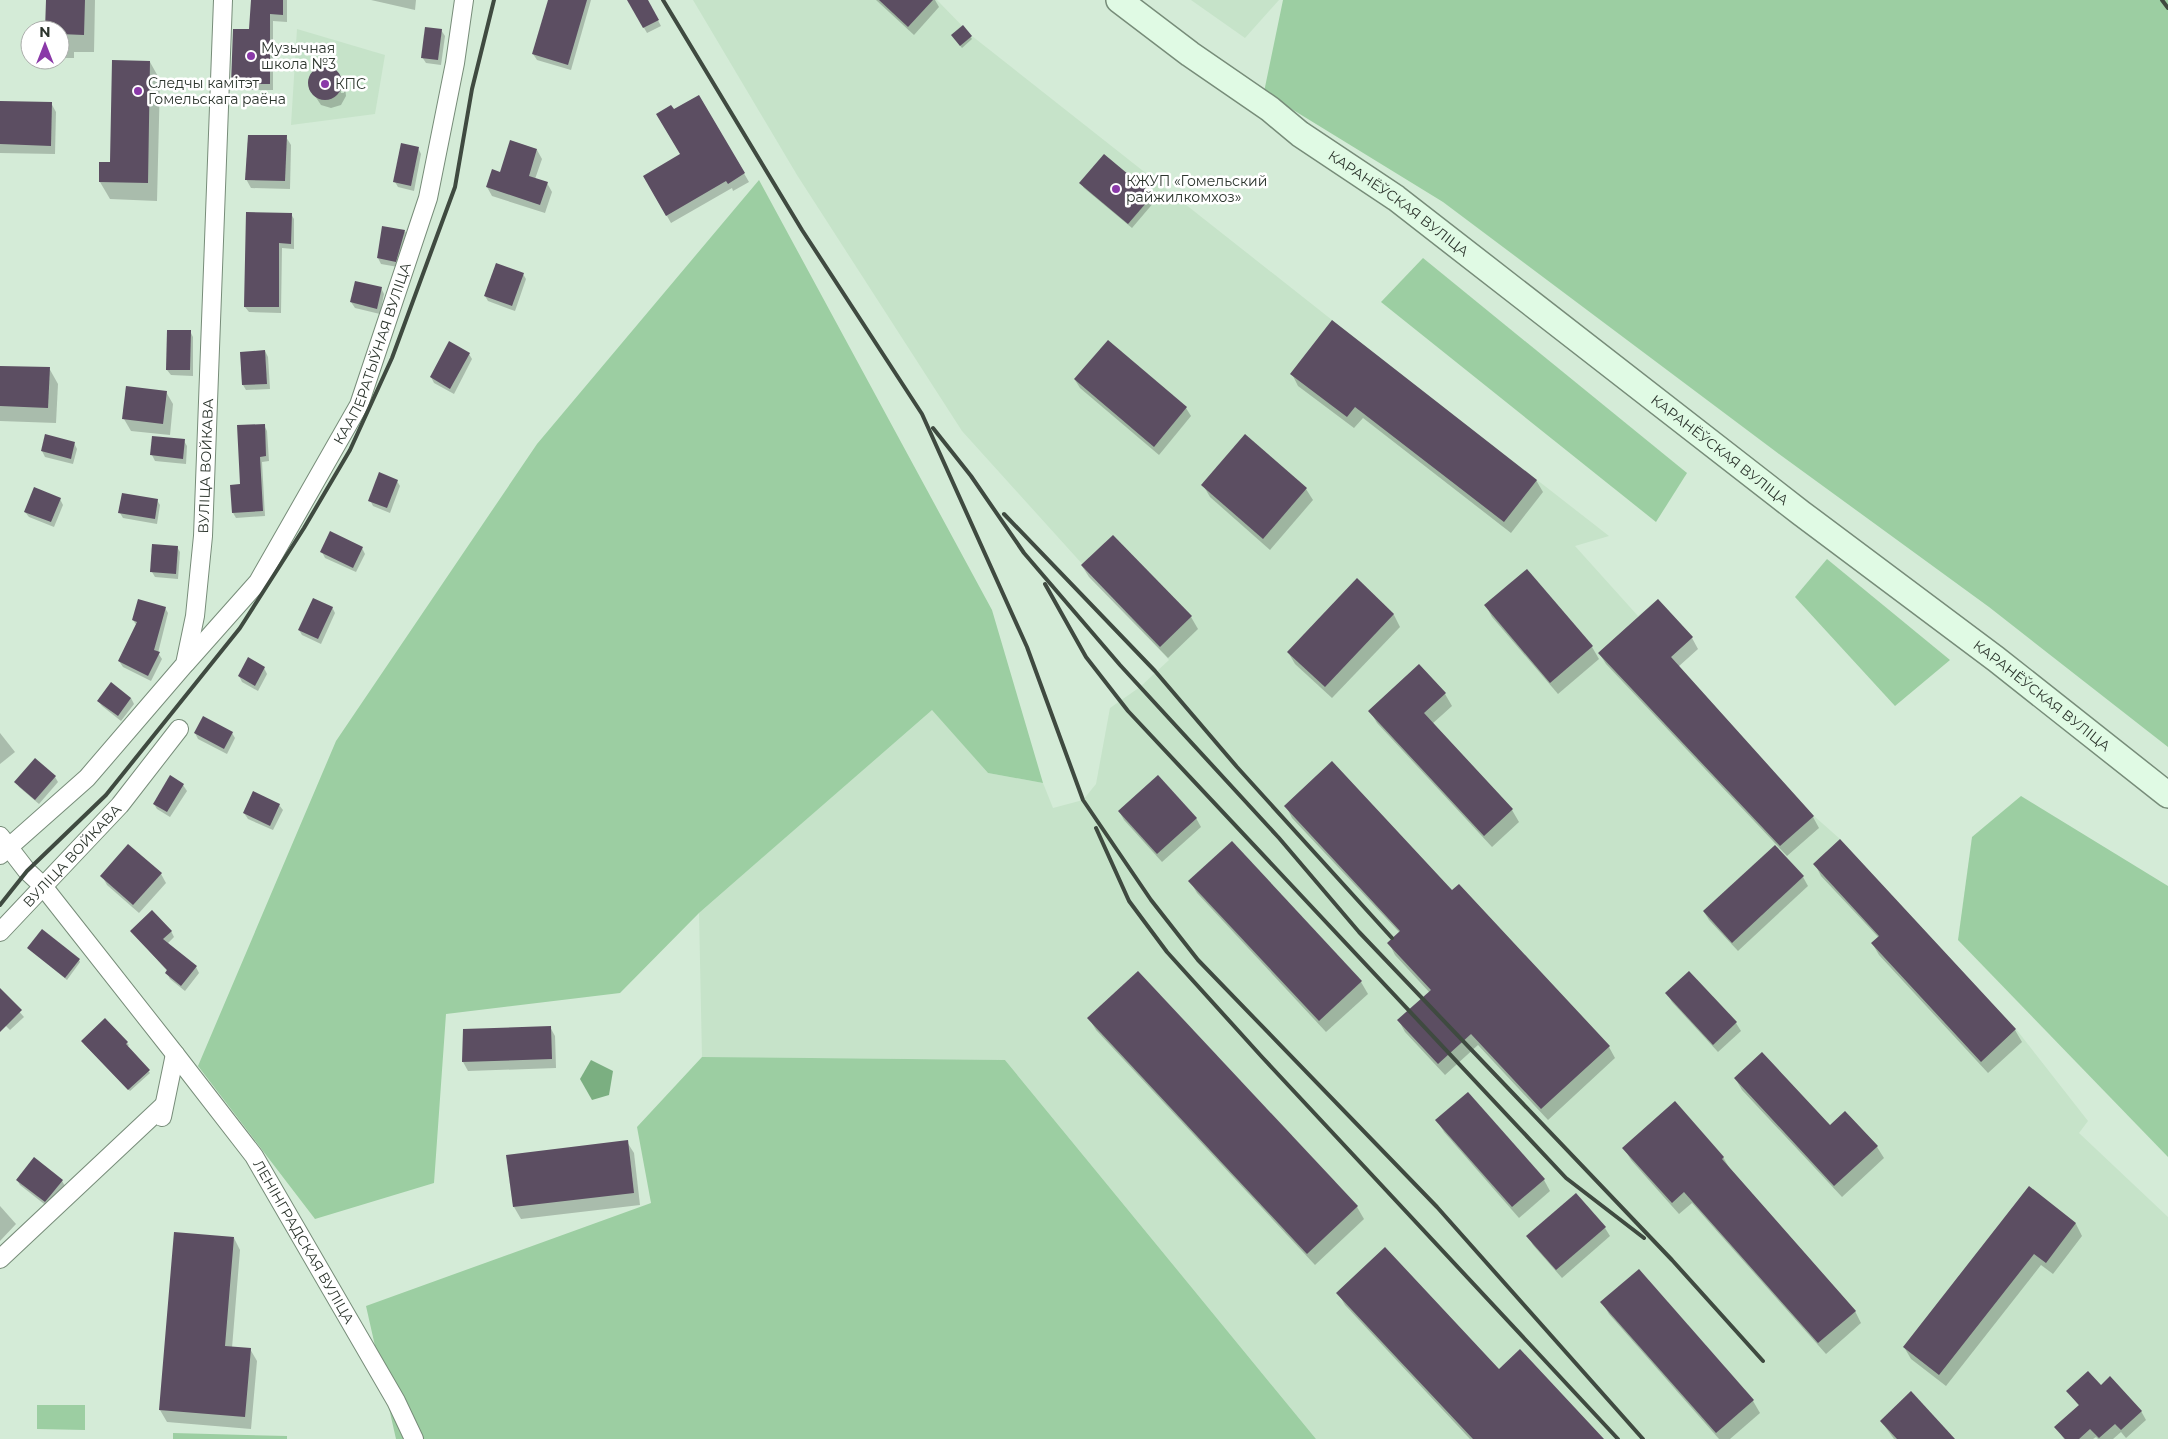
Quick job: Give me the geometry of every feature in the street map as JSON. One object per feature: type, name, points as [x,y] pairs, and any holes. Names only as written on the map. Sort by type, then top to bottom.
[{"type":"main road","name":"КАРАНЁЎСКАЯ ВУЛІЦА","points":[[1119,0],[1300,134],[1396,198],[1801,513],[1996,659],[2168,794]]},
{"type":"street","name":"ВУЛІЦА ВОЙКАВА","points":[[3,846],[87,778],[185,664],[195,616],[203,536],[223,0]]},
{"type":"street","name":"КААПЕРАТЫЎНАЯ ВУЛІЦА","points":[[185,664],[258,582],[359,405],[428,198],[455,63],[464,0]]},
{"type":"street","name":"ВУЛІЦА ВОЙКАВА","points":[[0,932],[42,885],[120,805],[179,729]]},
{"type":"street","name":"ЛЕНІНГРАДСКАЯ ВУЛІЦА","points":[[3,846],[42,885],[254,1156],[396,1401],[414,1439]]},
{"type":"street","points":[[0,1259],[163,1113],[176,1054]]},
{"type":"shaded area","points":[[693,0],[937,0],[972,36],[1609,536],[1575,546],[1638,616],[1658,599],[1693,637],[1671,657],[1814,816],[1840,839],[2016,1029],[2088,1121],[2079,1133],[2168,1217],[2168,1439],[1316,1439],[1005,1060],[702,1057],[699,913],[932,709],[988,773],[1043,783],[1053,808],[1083,800],[1096,784],[1110,708],[1140,687],[1169,660],[962,431],[797,175]]},
{"type":"shaded area","points":[[1191,0],[1279,0],[1245,38]]},
{"type":"shaded area","points":[[1283,0],[2168,0],[2168,747],[1989,607],[1775,451],[1443,202],[1264,92]]},
{"type":"shaded area","points":[[297,29],[385,55],[375,114],[291,125]]},
{"type":"shaded area","points":[[759,180],[992,610],[1043,783],[988,773],[932,710],[699,913],[620,993],[446,1014],[434,1183],[315,1219],[198,1066],[336,741],[537,444]]},
{"type":"shaded area","points":[[1423,258],[1687,473],[1656,522],[1381,302]]},
{"type":"shaded area","points":[[1827,559],[1950,660],[1895,706],[1795,597]]},
{"type":"shaded area","points":[[2021,796],[2168,886],[2168,1157],[1958,940],[1972,837]]},
{"type":"shaded area","points":[[702,1057],[1005,1060],[1316,1439],[396,1439],[366,1306],[651,1203],[637,1127]]},
{"type":"shaded area","points":[[591,1060],[613,1071],[609,1095],[592,1100],[580,1079]]},
{"type":"shaded area","points":[[37,1405],[85,1405],[85,1430],[37,1429]]},
{"type":"shaded area","points":[[173,1433],[287,1436],[287,1439],[173,1439]]},
{"type":"building","points":[[46,0],[85,0],[84,35],[70,34],[70,20],[45,20]]},
{"type":"building","name":"Музычная школа №3","points":[[251,0],[283,0],[283,15],[270,14],[270,84],[231,84],[233,29],[249,29]]},
{"type":"building","points":[[548,0],[587,0],[568,65],[532,54]]},
{"type":"building","points":[[627,0],[648,0],[659,20],[643,28]]},
{"type":"building","points":[[879,0],[933,0],[908,27]]},
{"type":"building","points":[[963,25],[972,36],[960,46],[951,35]]},
{"type":"building","points":[[425,27],[442,29],[438,60],[421,58]]},
{"type":"building","points":[[112,60],[150,61],[148,183],[99,182],[99,162],[110,162]]},
{"type":"building","name":"КПС","points":[[325,66],[332,67],[337,71],[341,76],[341,90],[337,95],[332,99],[325,100],[318,99],[313,95],[309,90],[308,83],[309,76],[313,71],[318,67]]},
{"type":"building","points":[[699,95],[745,173],[728,184],[726,181],[666,216],[643,176],[680,154],[656,114],[671,105],[674,109]]},
{"type":"building","points":[[0,101],[52,102],[51,146],[0,144]]},
{"type":"building","points":[[248,135],[287,135],[285,181],[245,180]]},
{"type":"building","points":[[510,140],[537,149],[529,176],[548,182],[540,205],[486,187],[492,169],[500,172]]},
{"type":"building","points":[[401,143],[419,147],[411,186],[393,182]]},
{"type":"building","name":"КЖУП «Гомельский райжилкомхоз»","points":[[1104,154],[1153,195],[1128,224],[1079,183]]},
{"type":"building","points":[[246,212],[292,213],[291,244],[279,243],[279,307],[244,307]]},
{"type":"building","points":[[382,226],[405,230],[396,262],[377,258]]},
{"type":"building","points":[[496,263],[524,273],[512,306],[484,296]]},
{"type":"building","points":[[355,281],[382,287],[377,309],[350,302]]},
{"type":"building","points":[[1332,320],[1537,480],[1504,522],[1355,407],[1347,417],[1290,374]]},
{"type":"building","points":[[167,330],[191,330],[190,370],[166,370]]},
{"type":"building","points":[[1108,340],[1187,407],[1154,447],[1074,379]]},
{"type":"building","points":[[449,341],[470,353],[450,389],[430,377]]},
{"type":"building","points":[[265,350],[267,384],[242,385],[240,352]]},
{"type":"building","points":[[0,366],[50,367],[48,408],[0,406]]},
{"type":"building","points":[[126,386],[167,391],[163,424],[122,419]]},
{"type":"building","points":[[265,424],[266,456],[260,457],[263,511],[232,513],[230,485],[240,484],[237,425]]},
{"type":"building","points":[[45,434],[75,442],[71,459],[41,451]]},
{"type":"building","points":[[1245,434],[1307,488],[1263,539],[1201,485]]},
{"type":"building","points":[[152,436],[185,439],[183,459],[150,455]]},
{"type":"building","points":[[379,472],[398,480],[387,508],[368,501]]},
{"type":"building","points":[[34,487],[61,498],[51,522],[24,512]]},
{"type":"building","points":[[122,493],[158,499],[155,519],[118,513]]},
{"type":"building","points":[[330,531],[363,547],[353,568],[320,552]]},
{"type":"building","points":[[1113,535],[1192,616],[1160,647],[1081,565]]},
{"type":"building","points":[[152,544],[178,546],[176,574],[150,572]]},
{"type":"building","points":[[1527,569],[1593,646],[1550,683],[1484,605]]},
{"type":"building","points":[[1357,578],[1394,614],[1325,687],[1287,652]]},
{"type":"building","points":[[313,598],[333,607],[318,639],[298,630]]},
{"type":"building","points":[[138,599],[166,607],[154,650],[160,652],[148,676],[118,661],[137,622],[132,620]]},
{"type":"building","points":[[1658,599],[1693,637],[1671,657],[1814,816],[1780,846],[1598,653]]},
{"type":"building","points":[[248,657],[265,667],[255,686],[238,676]]},
{"type":"building","points":[[1419,664],[1446,693],[1424,713],[1513,809],[1484,836],[1368,711]]},
{"type":"building","points":[[111,682],[131,698],[118,716],[97,701]]},
{"type":"building","points":[[203,716],[233,732],[224,749],[194,733]]},
{"type":"building","points":[[35,758],[56,776],[35,800],[14,782]]},
{"type":"building","points":[[1332,761],[1452,890],[1459,884],[1610,1046],[1541,1109],[1471,1034],[1438,1064],[1397,1020],[1431,990],[1387,943],[1400,931],[1284,806]]},
{"type":"building","points":[[170,775],[184,784],[167,812],[153,804]]},
{"type":"building","points":[[1158,775],[1197,818],[1157,854],[1118,811]]},
{"type":"building","points":[[253,791],[280,804],[270,826],[243,813]]},
{"type":"building","points":[[1840,839],[2016,1029],[1981,1062],[1871,943],[1879,936],[1813,864]]},
{"type":"building","points":[[1232,841],[1362,981],[1319,1021],[1188,881]]},
{"type":"building","points":[[128,844],[162,873],[133,905],[100,876]]},
{"type":"building","points":[[1775,845],[1804,876],[1732,943],[1703,911]]},
{"type":"building","points":[[152,910],[172,931],[163,939],[197,966],[181,986],[165,973],[167,970],[130,931]]},
{"type":"building","points":[[42,929],[80,959],[65,978],[27,948]]},
{"type":"building","points":[[1138,971],[1358,1206],[1307,1254],[1087,1018]]},
{"type":"building","points":[[1689,971],[1737,1022],[1713,1045],[1665,993]]},
{"type":"building","points":[[0,988],[22,1010],[0,1032]]},
{"type":"building","points":[[105,1018],[128,1042],[126,1044],[150,1070],[128,1090],[81,1041]]},
{"type":"building","points":[[551,1026],[552,1059],[462,1062],[463,1029]]},
{"type":"building","points":[[1762,1052],[1830,1125],[1845,1111],[1878,1146],[1834,1186],[1734,1078]]},
{"type":"building","points":[[1468,1092],[1545,1179],[1512,1207],[1435,1120]]},
{"type":"building","points":[[1675,1101],[1724,1157],[1722,1159],[1856,1311],[1818,1343],[1684,1192],[1672,1203],[1622,1148]]},
{"type":"building","points":[[628,1140],[634,1193],[513,1207],[506,1155]]},
{"type":"building","points":[[34,1157],[63,1180],[45,1202],[16,1180]]},
{"type":"building","points":[[2029,1186],[2076,1223],[2046,1263],[2034,1254],[1939,1375],[1903,1347]]},
{"type":"building","points":[[1576,1193],[1606,1227],[1556,1270],[1526,1236]]},
{"type":"building","points":[[174,1232],[234,1237],[225,1346],[251,1348],[245,1417],[159,1410]]},
{"type":"building","points":[[1385,1247],[1499,1369],[1520,1349],[1604,1439],[1473,1439],[1336,1293]]},
{"type":"building","points":[[1639,1269],[1754,1400],[1716,1433],[1600,1302]]},
{"type":"building","points":[[2088,1371],[2101,1385],[2110,1376],[2142,1411],[2121,1430],[2115,1424],[2099,1438],[2090,1429],[2079,1439],[2065,1439],[2054,1427],[2079,1405],[2066,1391]]},
{"type":"building","points":[[1911,1391],[1955,1439],[1897,1439],[1880,1421]]},
{"type":"railway","points":[[0,905],[27,871],[106,795],[240,628],[304,528],[350,450],[392,358],[455,187],[472,89],[494,0]]},
{"type":"railway","points":[[663,0],[802,230],[922,414],[1027,647],[1083,800],[1151,900],[1198,960],[1437,1207],[1643,1439]]},
{"type":"railway","points":[[2162,0],[2168,8]]},
{"type":"railway","points":[[933,428],[971,476],[1024,553],[1120,665],[1279,838],[1359,932],[1672,1260],[1763,1361]]},
{"type":"railway","points":[[1004,514],[1155,671],[1237,767],[1392,938]]},
{"type":"railway","points":[[1045,584],[1086,657],[1128,711],[1566,1178],[1644,1238]]},
{"type":"railway","points":[[1096,828],[1129,901],[1167,952],[1262,1057],[1618,1439]]},
{"type":"place","name":"Музычная школа №3","points":[[251,56]]},
{"type":"place","name":"КПС","points":[[325,84]]},
{"type":"place","name":"Следчы камітэт Гомельскага раёна","points":[[138,91]]},
{"type":"place","name":"КЖУП «Гомельский райжилкомхоз»","points":[[1116,189]]}]
